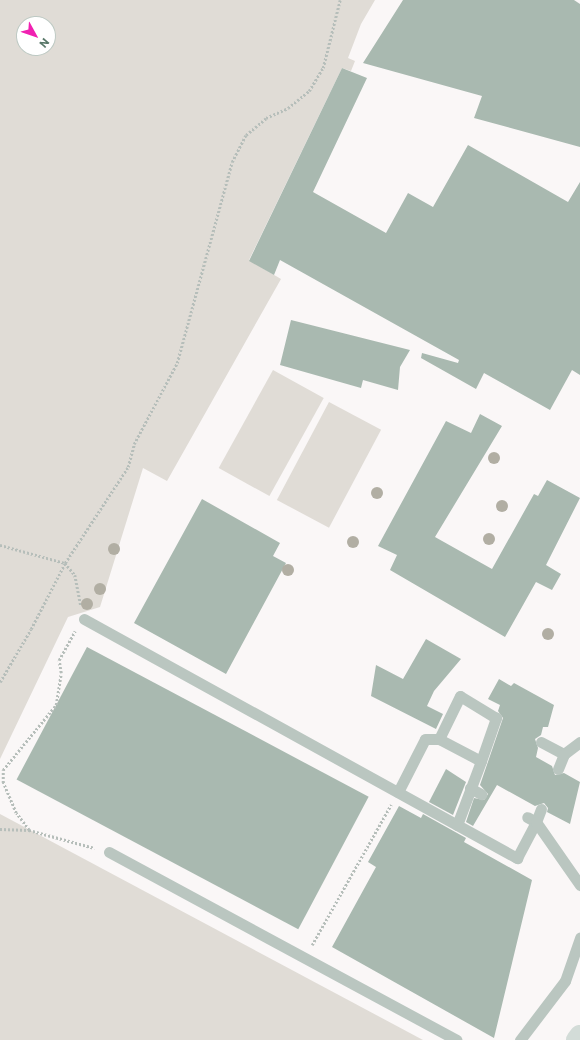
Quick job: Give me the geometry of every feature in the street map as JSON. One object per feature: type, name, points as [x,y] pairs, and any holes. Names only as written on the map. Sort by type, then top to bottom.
[{"type":"highway","points":[[577,1040],[580,1036]]},
{"type":"lane","points":[[84,619],[517,858],[531,820],[541,809]]},
{"type":"lane","points":[[439,739],[460,696],[496,718],[457,825]]},
{"type":"lane","points":[[398,792],[425,739],[439,739],[480,761]]},
{"type":"lane","points":[[541,742],[564,754]]},
{"type":"lane","points":[[558,769],[564,754],[580,742]]},
{"type":"lane","points":[[470,788],[482,794]]},
{"type":"lane","points":[[531,820],[580,885]]},
{"type":"lane","points":[[109,852],[456,1040]]},
{"type":"lane","points":[[520,1040],[544,1012],[565,981],[580,938]]},
{"type":"path","points":[[0,682],[31,629],[65,563],[128,467],[134,444],[177,363],[232,162],[246,135],[266,118],[288,108],[309,91],[323,68],[340,0]]},
{"type":"path","points":[[0,545],[65,563],[75,574],[84,619],[60,660],[61,674],[56,705],[3,770],[3,783],[16,813],[29,830]]},
{"type":"path","points":[[305,958],[398,792]]},
{"type":"path","points":[[0,829],[29,830],[109,852]]},
{"type":"shaded area","points":[[0,0],[375,0],[361,24],[348,58],[355,61],[351,71],[342,68],[249,260],[281,279],[167,481],[143,468],[100,607],[68,617],[0,759]]},
{"type":"shaded area","points":[[273,370],[324,398],[269,496],[219,468]]},
{"type":"shaded area","points":[[329,402],[381,430],[329,528],[277,500]]},
{"type":"shaded area","points":[[0,814],[423,1040],[0,1040]]},
{"type":"building","points":[[403,0],[574,0],[580,4],[580,147],[474,118],[482,96],[363,63]]},
{"type":"building","points":[[342,68],[367,78],[313,192],[386,233],[408,193],[433,207],[468,145],[568,202],[580,182],[580,375],[572,370],[550,410],[484,373],[476,389],[421,358],[422,353],[458,363],[459,360],[280,260],[274,275],[249,261]]},
{"type":"building","points":[[291,320],[410,350],[400,367],[398,390],[363,380],[361,388],[280,365]]},
{"type":"building","points":[[480,414],[502,426],[435,537],[492,569],[534,494],[538,496],[547,480],[580,498],[546,565],[561,574],[552,590],[536,582],[505,637],[390,570],[397,555],[378,546],[446,421],[471,433]]},
{"type":"building","points":[[202,499],[280,543],[273,556],[286,563],[226,674],[134,623]]},
{"type":"building","points":[[426,639],[461,659],[434,691],[427,706],[443,714],[436,729],[371,696],[376,665],[403,679]]},
{"type":"building","points":[[87,647],[369,797],[298,929],[17,779]]},
{"type":"building","points":[[499,679],[511,686],[514,683],[554,705],[548,727],[543,727],[541,735],[535,739],[538,748],[536,757],[552,766],[555,775],[564,773],[580,782],[570,824],[547,812],[548,808],[544,803],[535,806],[497,785],[473,826],[466,822],[474,798],[484,800],[488,794],[480,785],[503,718],[498,711],[500,705],[488,699]]},
{"type":"building","points":[[446,769],[466,782],[453,815],[429,802]]},
{"type":"building","points":[[399,806],[421,818],[423,814],[466,838],[464,842],[532,880],[494,1038],[332,947],[376,867],[368,862]]}]
